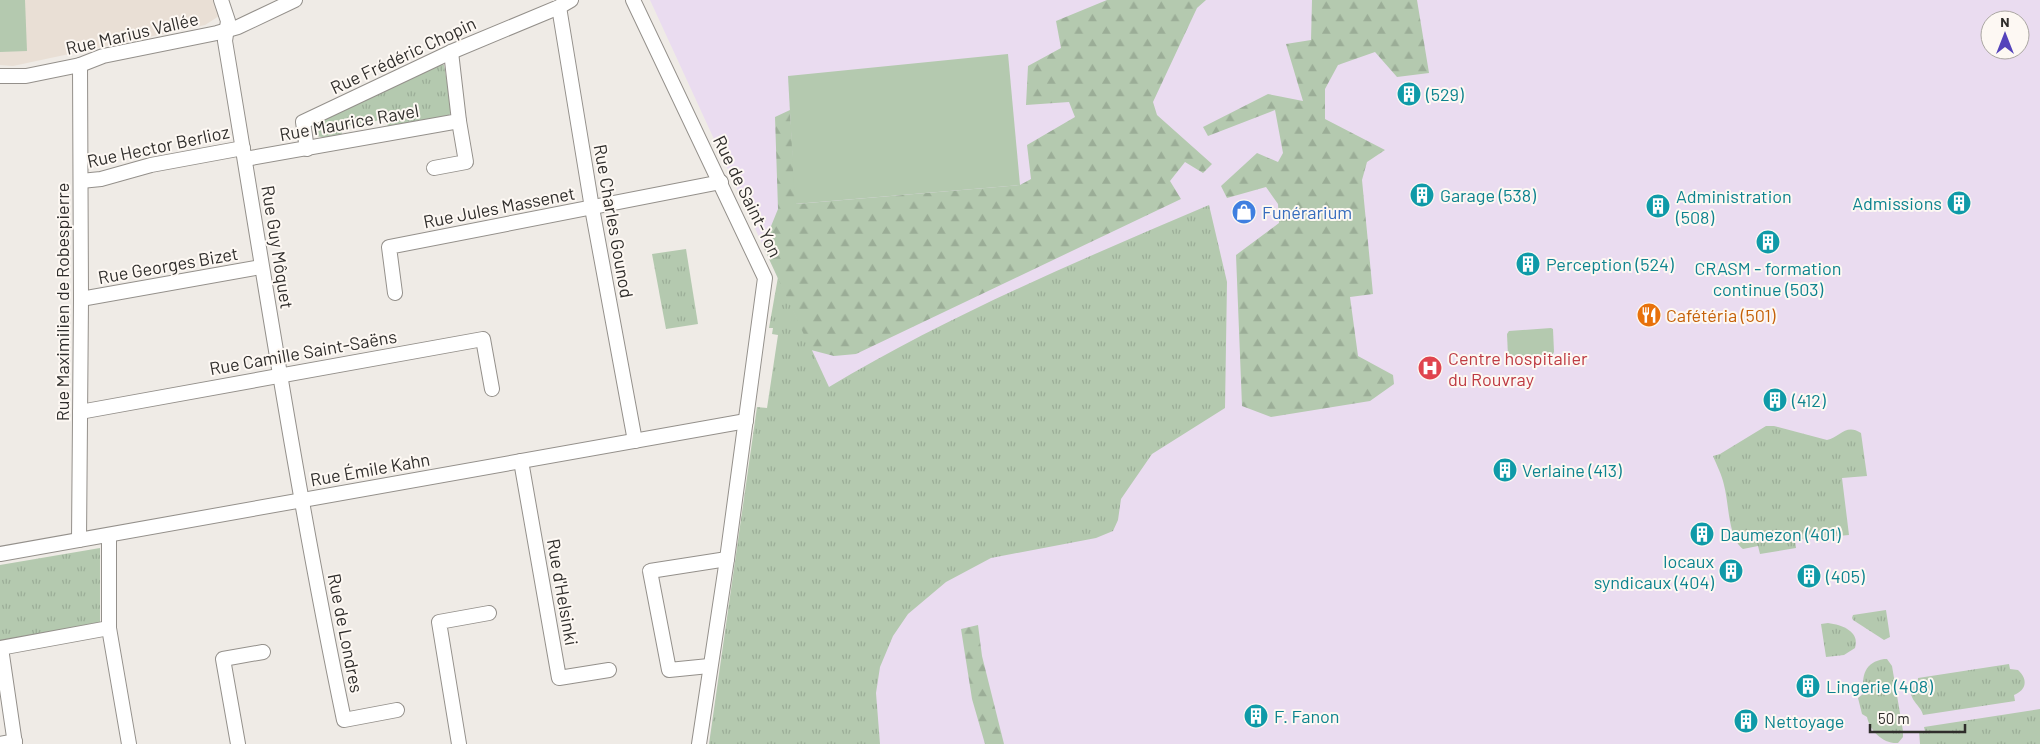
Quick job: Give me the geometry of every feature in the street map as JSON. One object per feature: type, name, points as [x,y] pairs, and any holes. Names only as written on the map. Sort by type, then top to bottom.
[{"type":"street","name":"Rue Guy Môquet","points":[[221,0],[228,21],[225,41],[261,267],[303,500]]},
{"type":"street","name":"Rue Marius Vallée","points":[[0,76],[20,77],[80,65],[103,56],[227,30],[294,0]]},
{"type":"street","name":"Rue de Saint-Yon","points":[[633,0],[765,278],[746,421],[698,744]]},
{"type":"street","name":"Rue Frédéric Chopin","points":[[307,149],[303,122],[451,52],[564,4]]},
{"type":"street","name":"Rue Charles Gounod","points":[[564,4],[592,208],[635,441]]},
{"type":"street","points":[[434,168],[466,162],[451,52]]},
{"type":"street","name":"Rue Maximilien de Robespierre","points":[[79,540],[80,65]]},
{"type":"street","name":"Rue Maurice Ravel","points":[[244,153],[307,149],[459,121]]},
{"type":"street","name":"Rue Hector Berlioz","points":[[81,181],[101,180],[151,165],[244,153]]},
{"type":"street","name":"Rue Jules Massenet","points":[[395,293],[389,247],[720,182]]},
{"type":"street","name":"Rue Georges Bizet","points":[[81,299],[261,267]]},
{"type":"street","name":"Rue Camille Saint-Saëns","points":[[80,412],[483,339],[492,389]]},
{"type":"street","name":"Rue Émile Kahn","points":[[0,554],[746,421]]},
{"type":"street","name":"Rue d'Helsinki","points":[[521,462],[559,678],[609,670]]},
{"type":"street","name":"Rue de Londres","points":[[303,500],[324,625],[344,720],[397,710]]},
{"type":"street","points":[[108,535],[108,628],[129,744]]},
{"type":"street","points":[[710,666],[668,670],[650,571],[726,559]]},
{"type":"street","points":[[459,744],[439,622],[489,613]]},
{"type":"street","points":[[0,744],[15,742],[0,648],[108,628]]},
{"type":"street","points":[[238,744],[223,659],[263,652]]},
{"type":"shaded area","points":[[0,0],[213,0],[219,16],[205,25],[13,66],[0,65]]},
{"type":"shaded area","name":"Centre hospitalier du Rouvray","points":[[650,0],[2040,0],[2040,744],[709,744],[756,420],[828,387]]},
{"type":"green space","points":[[0,0],[25,0],[27,51],[0,52]]},
{"type":"green space","points":[[1107,0],[1206,0],[1197,8],[1153,102],[1157,115],[1212,164],[1203,173],[1185,162],[1170,181],[1181,199],[856,354],[834,356],[811,350],[763,246],[778,209],[775,117],[790,110],[796,204],[1020,185],[1031,179],[1027,145],[1075,117],[1069,102],[1026,105],[1028,66],[1061,48],[1056,21]]},
{"type":"green space","points":[[1312,0],[1417,0],[1429,73],[1397,77],[1375,52],[1338,65],[1325,89],[1325,119],[1385,150],[1367,162],[1362,180],[1373,294],[1350,297],[1358,356],[1393,375],[1394,384],[1370,401],[1271,417],[1242,406],[1236,255],[1279,223],[1278,204],[1266,187],[1227,198],[1221,186],[1257,153],[1278,162],[1283,153],[1275,110],[1208,136],[1203,127],[1268,94],[1303,101],[1286,44],[1311,40]]},
{"type":"green space","points":[[1008,54],[1020,185],[795,204],[788,76]]},
{"type":"green space","points":[[440,63],[444,65],[452,111],[448,117],[388,127],[386,119],[341,127],[342,135],[327,138],[316,136],[314,130],[316,122]]},
{"type":"green space","points":[[1209,205],[1227,282],[1225,408],[1152,454],[1121,499],[1118,520],[1113,531],[1096,538],[991,558],[946,582],[908,614],[893,636],[880,667],[876,693],[880,744],[709,744],[757,407],[767,408],[778,335],[772,334],[773,328],[769,328],[778,277],[829,387],[874,361],[968,312]]},
{"type":"green space","points":[[686,249],[698,324],[666,329],[652,254]]},
{"type":"green space","points":[[1553,329],[1553,354],[1512,358],[1508,356],[1507,334],[1509,331]]},
{"type":"green space","points":[[1766,426],[1774,426],[1827,440],[1851,429],[1861,433],[1867,476],[1842,478],[1849,535],[1795,540],[1796,548],[1760,554],[1758,546],[1743,549],[1738,544],[1732,529],[1723,481],[1713,456],[1720,454]]},
{"type":"green space","points":[[100,548],[100,625],[0,644],[0,565]]},
{"type":"green space","points":[[1886,610],[1890,637],[1884,640],[1852,618],[1853,615]]},
{"type":"green space","points":[[1821,624],[1839,625],[1849,630],[1855,637],[1855,648],[1844,655],[1826,657]]},
{"type":"green space","points":[[978,625],[982,656],[1004,744],[985,744],[972,699],[961,629]]},
{"type":"green space","points":[[1887,659],[1892,666],[1903,731],[1903,737],[1898,743],[1882,739],[1874,732],[1867,717],[1862,714],[1858,698],[1864,693],[1863,681],[1866,671],[1872,663]]},
{"type":"green space","points":[[2009,664],[2010,669],[2018,670],[2025,681],[2022,690],[2014,695],[2015,701],[1923,715],[1913,700],[1911,692],[1918,682],[1918,678]]},
{"type":"green space","points":[[2040,709],[2040,744],[1920,744],[1919,731],[1925,731],[1924,727]]},
{"type":"place","name":"(529)","points":[[1409,94]]},
{"type":"place","name":"Garage (538)","points":[[1422,195]]},
{"type":"place","name":"Admissions","points":[[1959,203]]},
{"type":"place","name":"Administration (508)","points":[[1658,206]]},
{"type":"place","name":"Funérarium","points":[[1244,212]]},
{"type":"place","name":"CRASM - formation continue (503)","points":[[1768,242]]},
{"type":"place","name":"Perception (524)","points":[[1528,264]]},
{"type":"place","name":"Cafétéria (501)","points":[[1649,315]]},
{"type":"place","name":"Centre hospitalier du Rouvray","points":[[1430,368]]},
{"type":"place","name":"(412)","points":[[1775,400]]},
{"type":"place","name":"Verlaine (413)","points":[[1505,470]]},
{"type":"place","name":"Daumezon (401)","points":[[1702,534]]},
{"type":"place","name":"locaux syndicaux (404)","points":[[1731,571]]},
{"type":"place","name":"(405)","points":[[1809,576]]},
{"type":"place","name":"Lingerie (408)","points":[[1808,686]]},
{"type":"place","name":"F. Fanon","points":[[1256,716]]},
{"type":"place","name":"Nettoyage","points":[[1746,721]]}]
